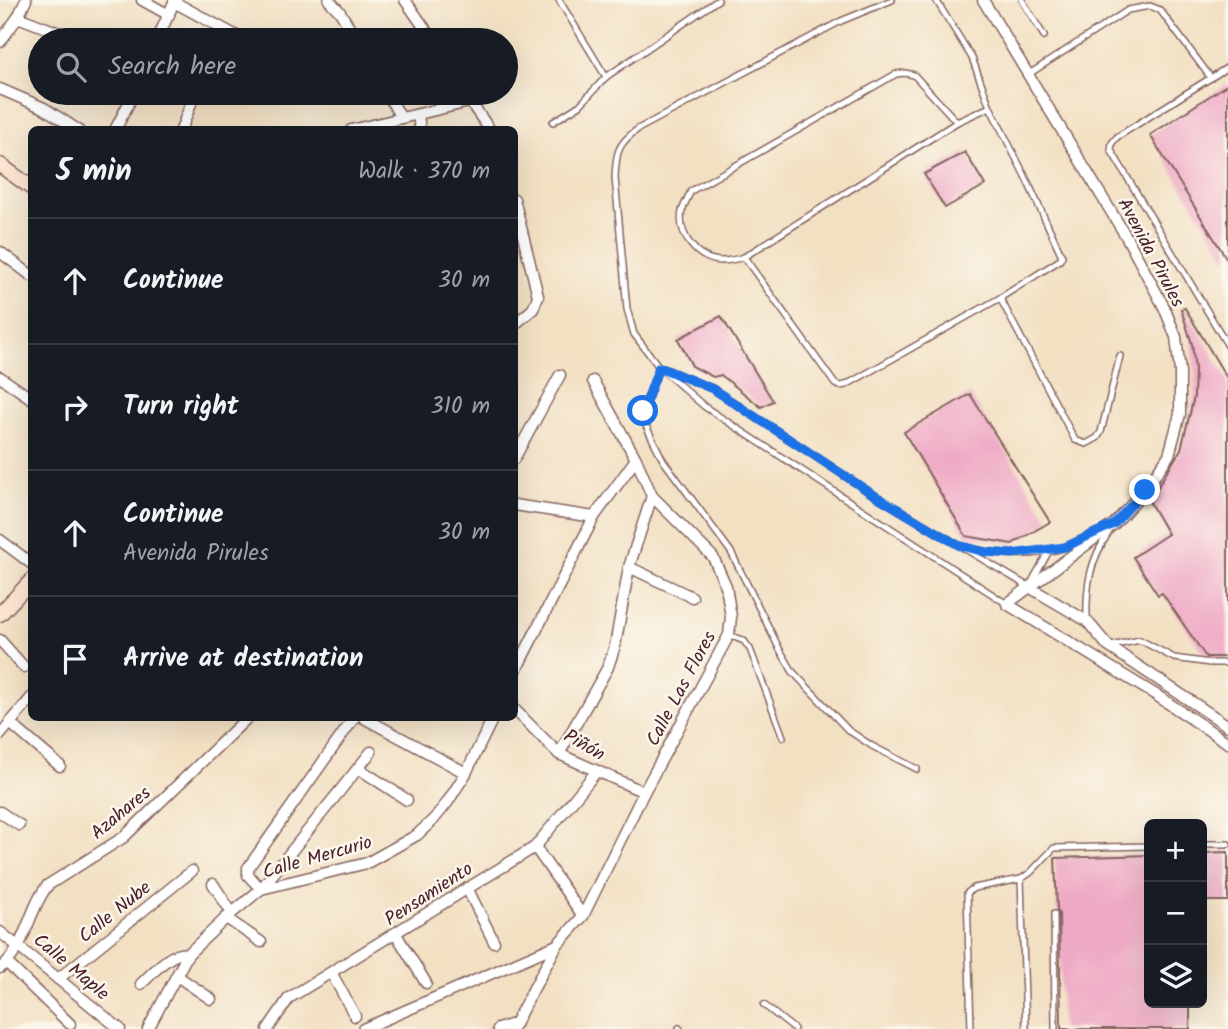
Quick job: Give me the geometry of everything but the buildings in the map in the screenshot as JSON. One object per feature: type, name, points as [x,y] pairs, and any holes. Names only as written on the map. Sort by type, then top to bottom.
[{"type":"street","points":[[0,42],[18,18],[26,0]]},
{"type":"street","points":[[142,0],[169,15]]},
{"type":"street","points":[[329,0],[350,28]]},
{"type":"street","points":[[405,0],[425,28]]},
{"type":"street","name":"Avenida Pirules","points":[[983,0],[1127,238],[1164,307],[1176,337],[1180,372],[1180,414],[1169,455],[1145,490],[1114,524],[1007,604]]},
{"type":"street","points":[[163,28],[175,1],[220,27]]},
{"type":"street","points":[[18,18],[44,28]]},
{"type":"street","points":[[0,89],[28,101]]},
{"type":"street","points":[[37,105],[72,126]]},
{"type":"street","points":[[117,126],[128,105]]},
{"type":"street","points":[[183,126],[190,105]]},
{"type":"street","points":[[394,105],[401,118]]},
{"type":"street","points":[[368,126],[418,115],[447,105]]},
{"type":"street","points":[[472,105],[487,126]]},
{"type":"street","points":[[418,115],[419,126]]},
{"type":"street","points":[[0,165],[28,185]]},
{"type":"street","points":[[518,214],[538,296],[533,309],[518,322]]},
{"type":"street","points":[[0,252],[28,273]]},
{"type":"street","points":[[518,452],[559,375]]},
{"type":"street","points":[[0,377],[28,396]]},
{"type":"street","points":[[559,754],[608,667],[615,646],[629,567],[652,496],[636,459],[593,381]]},
{"type":"street","points":[[518,666],[594,517],[636,459]]},
{"type":"street","name":"Calle Las Flores","points":[[557,945],[583,916],[643,795],[729,635],[731,617],[726,586],[713,557],[652,496]]},
{"type":"street","points":[[518,506],[594,517]]},
{"type":"street","points":[[0,540],[28,561]]},
{"type":"street","points":[[629,567],[692,597]]},
{"type":"street","points":[[0,614],[28,584]]},
{"type":"street","points":[[1029,587],[1087,621],[1108,646],[1228,726]]},
{"type":"street","points":[[1007,604],[1156,695],[1228,743]]},
{"type":"street","points":[[0,640],[24,667]]},
{"type":"street","points":[[1156,695],[1163,684]]},
{"type":"street","points":[[0,735],[28,703]]},
{"type":"street","name":"Piñón","points":[[518,713],[559,754],[643,795]]},
{"type":"street","name":"Azahares","points":[[4,966],[18,944],[38,896],[48,885],[124,837],[244,721]]},
{"type":"street","points":[[352,721],[248,868],[248,875],[261,889],[371,752]]},
{"type":"street","points":[[370,721],[466,773]]},
{"type":"street","name":"Calle Mercurio","points":[[148,1029],[188,954],[261,889],[367,863],[417,835],[434,819],[466,773],[492,721]]},
{"type":"street","points":[[10,723],[60,766]]},
{"type":"street","points":[[359,768],[407,800]]},
{"type":"street","name":"Pensamiento","points":[[268,1029],[289,999],[535,847],[596,772]]},
{"type":"street","points":[[0,811],[19,825]]},
{"type":"street","points":[[535,847],[583,916]]},
{"type":"street","name":"Calle Nube","points":[[58,979],[192,872]]},
{"type":"street","points":[[213,884],[229,915],[261,942]]},
{"type":"street","points":[[467,888],[494,942]]},
{"type":"street","name":"Calle Maple","points":[[0,932],[120,1029]]},
{"type":"street","points":[[396,934],[426,983]]},
{"type":"street","points":[[498,1029],[514,1026],[557,945]]},
{"type":"street","points":[[363,1029],[557,945]]},
{"type":"street","points":[[141,984],[175,955],[188,954]]},
{"type":"street","points":[[4,966],[70,1024]]},
{"type":"street","points":[[332,974],[355,1016]]},
{"type":"street","points":[[177,976],[211,999]]},
{"type":"lane","points":[[559,0],[606,77]]},
{"type":"lane","points":[[553,122],[580,105],[606,77],[718,0]]},
{"type":"lane","points":[[892,0],[841,21],[650,122],[624,139],[616,156],[615,178],[627,309],[634,334],[659,367],[705,407],[1007,604]]},
{"type":"lane","points":[[744,257],[791,325],[835,384],[840,386],[1000,298],[1060,260],[1062,256],[990,107],[972,58],[936,0]]},
{"type":"lane","points":[[1022,0],[1044,36]]},
{"type":"lane","points":[[1029,74],[1128,10],[1150,6],[1160,10],[1211,78]]},
{"type":"lane","points":[[1228,67],[1117,137],[1111,150],[1228,346]]},
{"type":"lane","points":[[957,122],[914,75],[896,74],[691,191],[682,212],[683,231],[690,246],[704,258],[721,261],[744,257],[957,122],[990,107]]},
{"type":"lane","points":[[1000,298],[1074,440],[1086,444],[1097,438],[1101,432],[1120,356]]},
{"type":"lane","points":[[659,367],[713,389],[871,493],[1029,587],[1049,551]]},
{"type":"lane","points":[[659,367],[643,411],[644,422],[663,460],[731,552],[793,672],[848,730],[872,746],[917,769]]},
{"type":"lane","points":[[958,545],[985,552],[1012,554],[1049,551],[1065,547],[1114,524]]},
{"type":"lane","points":[[1087,621],[1088,581],[1096,552],[1114,524]]},
{"type":"lane","points":[[729,635],[744,641],[750,649],[783,737]]},
{"type":"lane","points":[[1108,646],[1140,640],[1179,659],[1228,663]]},
{"type":"lane","points":[[1207,844],[1228,844]]},
{"type":"lane","points":[[971,1029],[967,893],[974,888],[1021,879],[1054,848],[1144,846]]},
{"type":"lane","points":[[1021,879],[1026,1029]]},
{"type":"lane","points":[[1054,914],[1055,1029]]},
{"type":"lane","points":[[764,1005],[794,1029]]},
{"type":"route","points":[[643,411],[659,367],[713,389],[871,493],[958,545],[985,552],[1012,554],[1065,547],[1114,524],[1145,490]]}]
